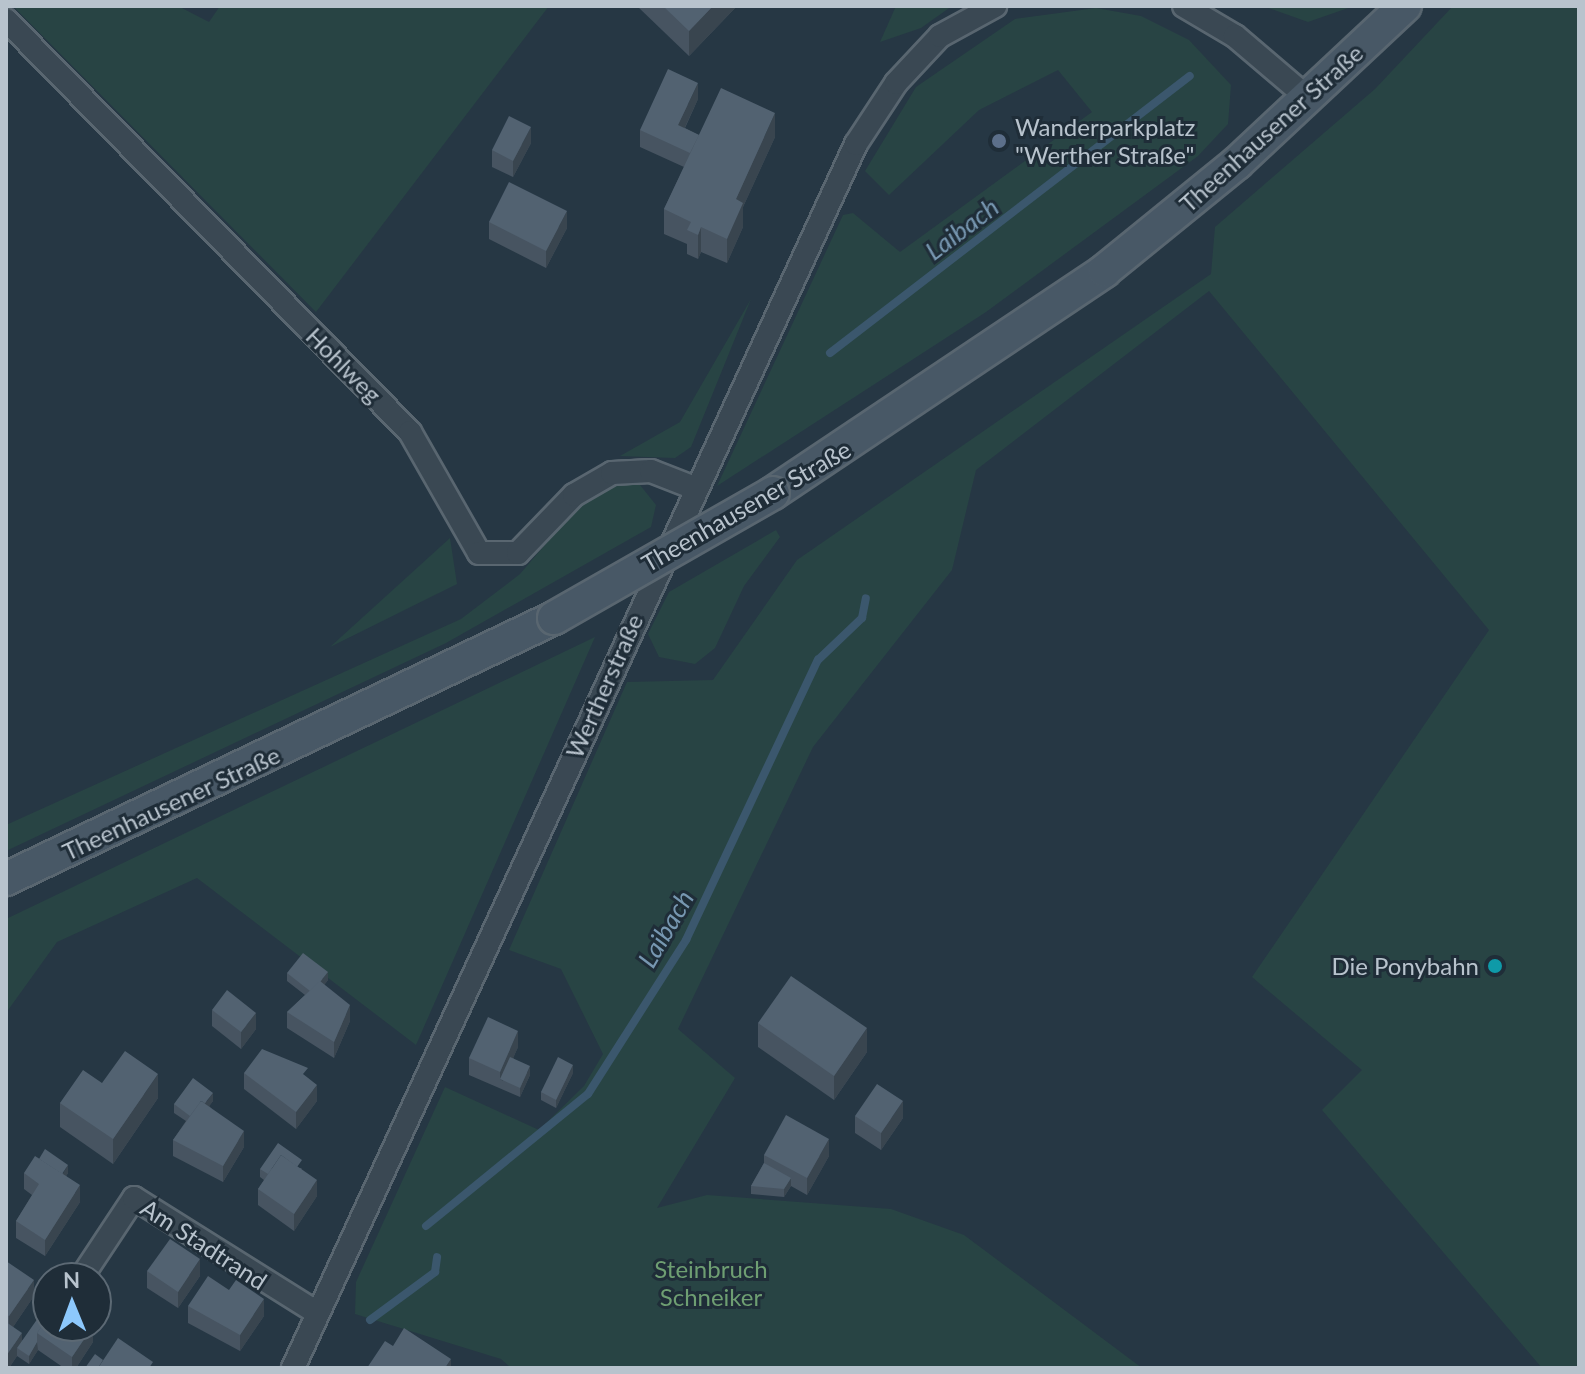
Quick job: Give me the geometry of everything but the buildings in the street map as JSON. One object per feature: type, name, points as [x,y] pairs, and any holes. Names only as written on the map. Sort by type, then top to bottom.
[{"type":"main road","name":"Theenhausener Straße","points":[[6,879],[554,618],[773,493],[1104,271],[1309,99],[1405,6]]},
{"type":"street","name":"Wertherstraße","points":[[293,1368],[692,487],[856,144],[896,83],[940,36],[995,6]]},
{"type":"street","points":[[1184,6],[1258,53],[1309,99]]},
{"type":"street","name":"Hohlweg","points":[[6,20],[410,432],[479,553],[518,553],[574,495],[612,473],[651,471],[692,487]]},
{"type":"street","name":"Am Stadtrand","points":[[92,1262],[134,1198],[317,1313]]},
{"type":"green space","points":[[13,6],[178,6],[209,22],[220,6],[549,6],[316,312]]},
{"type":"green space","points":[[896,6],[952,6],[921,28],[880,42]]},
{"type":"green space","points":[[1263,6],[1354,6],[1308,22]]},
{"type":"green space","name":"Steinbruch Schneiker","points":[[1453,6],[1579,6],[1579,1368],[1542,1368],[1322,1110],[1362,1070],[1252,977],[1489,630],[1209,291],[976,470],[952,570],[813,747],[678,1029],[735,1078],[657,1208],[707,1195],[891,1209],[964,1235],[1142,1368],[511,1368],[501,1359],[355,1314],[356,1282],[445,1087],[539,1130],[584,1086],[603,1054],[561,969],[509,950],[627,682],[713,680],[797,560],[1211,274],[1215,227],[1375,89]]},
{"type":"green space","points":[[1096,8],[1141,16],[1189,40],[1231,85],[1228,124],[1198,156],[986,312],[717,486],[843,215],[853,213],[900,252],[1092,112],[1058,70],[979,110],[889,195],[865,171],[916,87],[1015,19]]},
{"type":"green space","points":[[751,299],[691,447],[675,458],[620,456],[680,422]]},
{"type":"green space","points":[[636,480],[656,505],[651,527],[446,643],[6,851],[6,825],[461,619],[520,574],[579,505],[612,481]]},
{"type":"green space","points":[[776,530],[780,537],[744,586],[715,648],[695,664],[659,657],[648,634],[669,592]]},
{"type":"green space","points":[[450,538],[457,584],[330,647]]},
{"type":"green space","points":[[595,637],[416,1045],[197,878],[57,942],[6,1013],[6,919]]},
{"type":"waterway","name":"Laibach","points":[[830,353],[1190,76]]},
{"type":"waterway","name":"Laibach","points":[[426,1226],[588,1094],[686,940],[818,660],[862,618],[866,598]]},
{"type":"waterway","name":"Laibach","points":[[370,1320],[435,1272],[437,1257]]},
{"type":"place","name":"Wanderparkplatz \"Werther Straße\"","points":[[999,141]]},
{"type":"place","name":"Die Ponybahn","points":[[1495,966]]}]
